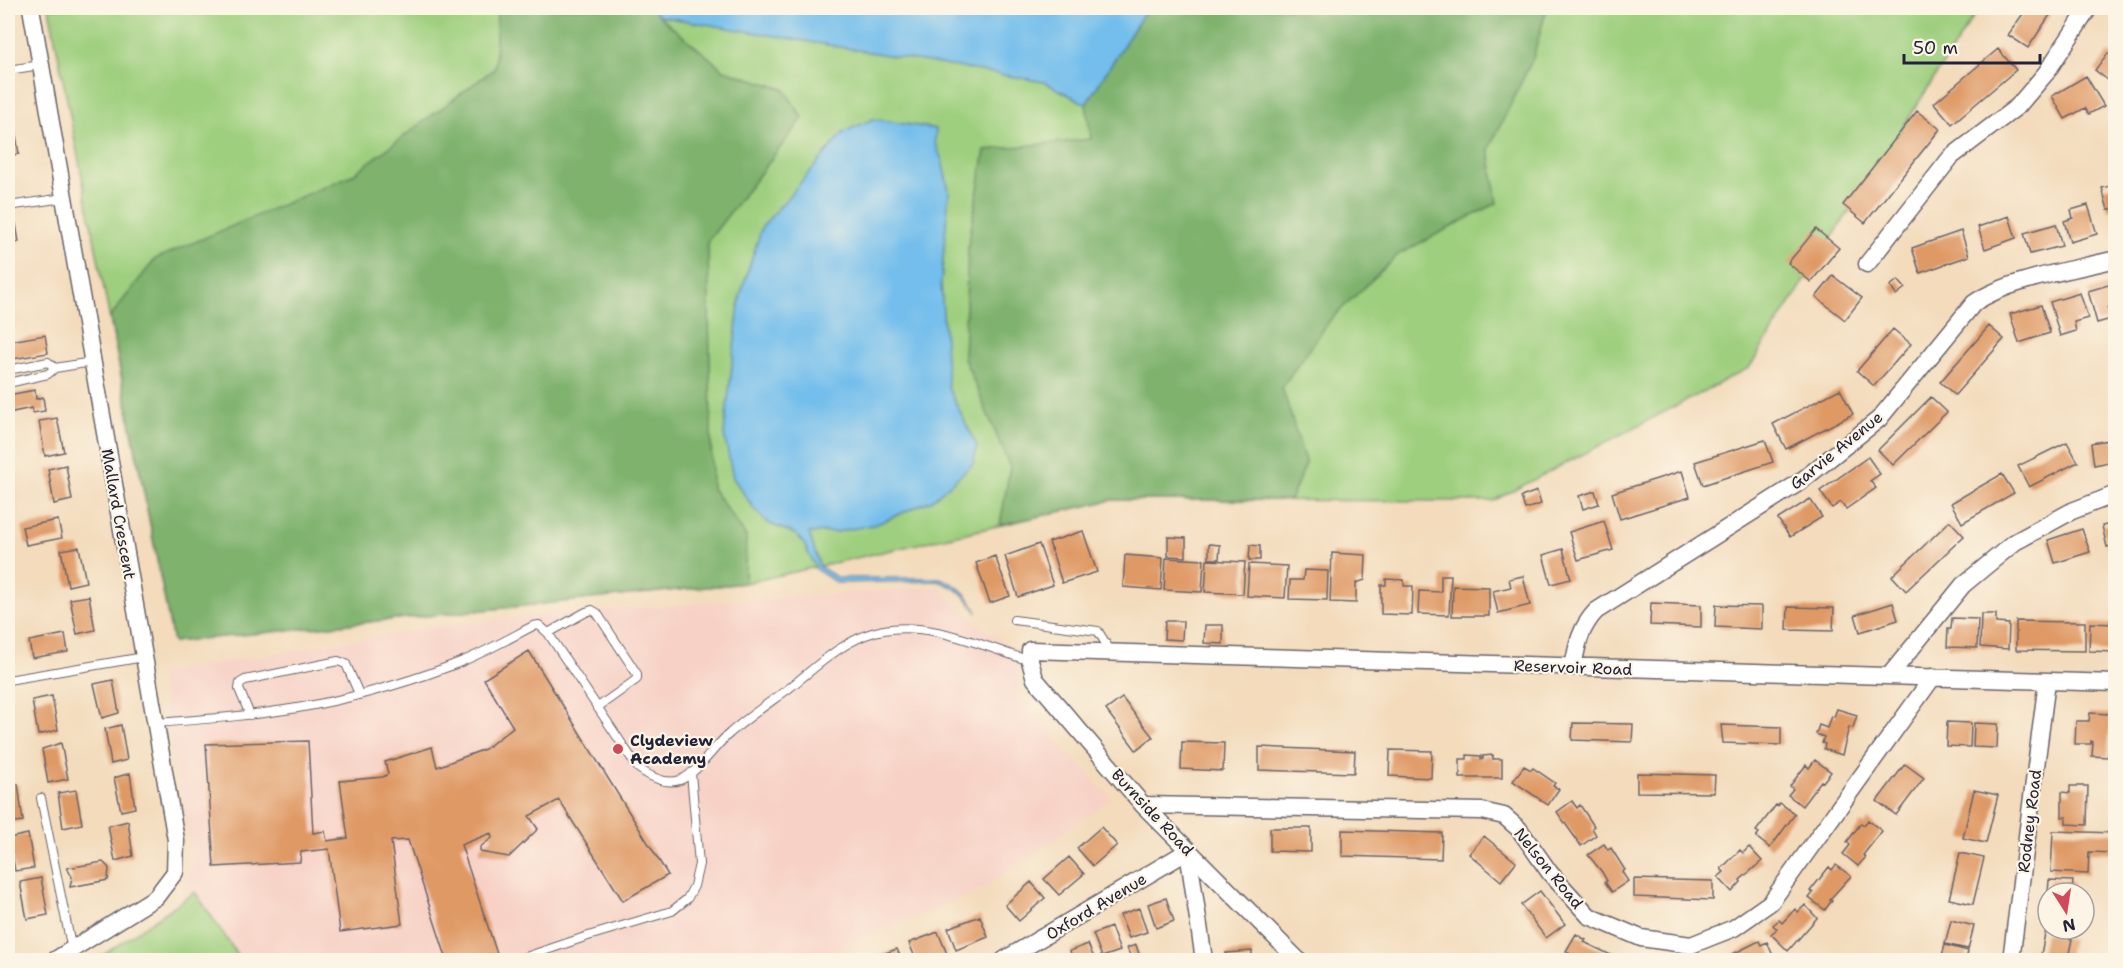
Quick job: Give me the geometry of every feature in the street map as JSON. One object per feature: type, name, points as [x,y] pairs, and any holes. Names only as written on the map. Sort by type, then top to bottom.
[{"type":"street","name":"Mallard Crescent","points":[[31,8],[176,840],[175,872],[156,897],[55,960]]},
{"type":"street","points":[[1867,264],[1951,157],[2018,106],[2046,73],[2089,8]]},
{"type":"street","name":"Garvie Avenue","points":[[1573,667],[1579,636],[1587,620],[1596,611],[1800,482],[1879,419],[1974,303],[1985,295],[2006,286],[2115,259]]},
{"type":"street","points":[[1889,676],[1963,585],[2015,542],[2072,511],[2115,494]]},
{"type":"street","name":"Reservoir Road","points":[[1030,655],[1111,653],[2115,683]]},
{"type":"street","name":"Burnside Road","points":[[1030,655],[1035,679],[1143,804],[1298,960]]},
{"type":"street","name":"Nelson Road","points":[[1143,804],[1493,813],[1504,816],[1520,829],[1550,873],[1588,916],[1641,938],[1691,945],[1734,928],[1771,902],[1934,678]]},
{"type":"street","name":"Rodney Road","points":[[2011,960],[2047,681]]},
{"type":"street","points":[[1188,851],[1204,960]]},
{"type":"street","name":"Oxford Avenue","points":[[1004,960],[1188,851]]},
{"type":"lane","points":[[8,70],[41,65]]},
{"type":"lane","points":[[8,206],[64,198]]},
{"type":"lane","points":[[8,370],[48,362],[55,368]]},
{"type":"lane","points":[[8,383],[48,374],[55,368],[92,362]]},
{"type":"lane","points":[[548,633],[586,612],[592,610],[597,612],[637,674],[633,682],[597,707]]},
{"type":"lane","points":[[1014,620],[1098,631],[1111,653]]},
{"type":"lane","points":[[155,723],[250,715],[316,705],[359,694],[464,660],[539,626],[548,633],[638,768],[647,775],[668,781],[680,780],[691,773],[729,734],[843,647],[875,632],[905,628],[935,631],[1030,655]]},
{"type":"lane","points":[[8,680],[144,657]]},
{"type":"lane","points":[[250,715],[239,688],[240,683],[245,680],[338,661],[346,664],[359,694]]},
{"type":"lane","points":[[517,960],[672,911],[687,899],[694,886],[699,864],[691,773]]},
{"type":"lane","points":[[41,798],[72,950]]},
{"type":"shaded area","name":"Clydeview Academy","points":[[939,587],[976,623],[1017,651],[1018,698],[1111,799],[981,890],[809,960],[101,960],[183,897],[192,864],[159,673],[428,628],[552,614]]},
{"type":"green space","points":[[49,8],[1979,8],[1749,368],[1493,501],[1112,500],[745,583],[173,642]]},
{"type":"green space","points":[[497,8],[651,8],[724,70],[784,89],[803,118],[708,241],[712,488],[746,536],[745,583],[173,642],[110,317],[155,259],[352,175],[495,68]]},
{"type":"green space","points":[[1147,8],[1547,8],[1533,58],[1489,149],[1497,203],[1399,254],[1331,319],[1282,387],[1306,464],[1290,500],[1112,500],[1000,525],[1010,467],[964,358],[968,245],[985,150],[1091,139],[1086,104]]},
{"type":"green space","points":[[195,892],[241,960],[96,960]]},
{"type":"water","points":[[651,8],[1147,8],[1086,104],[1044,82],[659,16]]},
{"type":"water","points":[[873,119],[936,129],[935,143],[942,160],[949,191],[941,283],[948,387],[977,446],[973,464],[932,500],[877,524],[836,532],[809,533],[820,567],[838,578],[940,578],[963,591],[977,613],[961,593],[938,581],[837,583],[817,570],[804,544],[795,534],[768,523],[755,510],[733,478],[724,434],[740,296],[762,227],[845,131]]},
{"type":"building","points":[[2027,8],[2045,8],[2052,12],[2028,48],[2008,35]]},
{"type":"building","points":[[1998,49],[2016,70],[1952,124],[1934,103]]},
{"type":"building","points":[[2115,49],[2115,86],[2095,70],[2108,53],[2111,55]]},
{"type":"building","points":[[2086,76],[2104,106],[2089,114],[2085,108],[2065,119],[2052,96]]},
{"type":"building","points":[[1917,111],[1940,129],[1865,223],[1843,205]]},
{"type":"building","points":[[13,118],[19,154],[8,156],[8,119]]},
{"type":"building","points":[[2115,185],[2115,208],[2108,210],[2102,188]]},
{"type":"building","points":[[2088,205],[2097,234],[2070,242],[2064,221],[2073,218],[2071,210]]},
{"type":"building","points":[[2009,216],[2016,238],[1985,249],[1978,227]]},
{"type":"building","points":[[16,224],[19,242],[8,244],[8,225]]},
{"type":"building","points":[[2056,224],[2062,246],[2030,254],[2024,233]]},
{"type":"building","points":[[1816,229],[1839,248],[1811,282],[1788,263]]},
{"type":"building","points":[[1961,231],[1969,256],[1920,273],[1912,248]]},
{"type":"building","points":[[1833,276],[1862,298],[1845,320],[1816,297]]},
{"type":"building","points":[[1898,280],[1905,288],[1896,295],[1890,286]]},
{"type":"building","points":[[2115,283],[2115,306],[2108,308],[2111,319],[2097,323],[2088,291]]},
{"type":"building","points":[[2080,293],[2088,318],[2074,322],[2076,331],[2060,336],[2050,302]]},
{"type":"building","points":[[2041,305],[2050,333],[2019,343],[2010,314]]},
{"type":"building","points":[[1989,326],[2004,339],[1955,395],[1940,382]]},
{"type":"building","points":[[1893,329],[1911,344],[1874,386],[1857,371]]},
{"type":"building","points":[[45,335],[48,353],[13,359],[10,341]]},
{"type":"building","points":[[1840,389],[1853,414],[1786,449],[1773,424]]},
{"type":"building","points":[[35,390],[36,399],[43,397],[45,411],[33,413],[32,408],[8,413],[8,395]]},
{"type":"building","points":[[1931,397],[1947,412],[1893,465],[1878,450]]},
{"type":"building","points":[[57,418],[64,452],[45,456],[39,421]]},
{"type":"building","points":[[2115,439],[2115,461],[2094,465],[2091,443]]},
{"type":"building","points":[[1765,440],[1773,462],[1703,485],[1695,462]]},
{"type":"building","points":[[2067,442],[2078,462],[2029,487],[2018,466]]},
{"type":"building","points":[[1868,457],[1880,474],[1870,481],[1876,488],[1846,509],[1841,502],[1832,508],[1820,491]]},
{"type":"building","points":[[66,465],[72,500],[54,504],[48,469]]},
{"type":"building","points":[[1682,471],[1690,497],[1620,519],[1612,493]]},
{"type":"building","points":[[2002,474],[2014,493],[1962,523],[1951,503]]},
{"type":"building","points":[[1537,491],[1541,504],[1525,509],[1521,497]]},
{"type":"building","points":[[1595,491],[1599,504],[1583,509],[1579,496]]},
{"type":"building","points":[[1810,499],[1822,517],[1790,537],[1778,519]]},
{"type":"building","points":[[58,520],[62,538],[26,545],[22,527]]},
{"type":"building","points":[[1604,521],[1613,550],[1578,560],[1569,532]]},
{"type":"building","points":[[1950,521],[1964,536],[1906,591],[1892,576]]},
{"type":"building","points":[[2115,523],[2115,545],[2107,547],[2102,526]]},
{"type":"building","points":[[2082,529],[2090,552],[2055,563],[2048,540]]},
{"type":"building","points":[[1083,531],[1097,572],[1062,583],[1049,542]]},
{"type":"building","points":[[1168,537],[1186,538],[1186,557],[1168,556]]},
{"type":"building","points":[[1039,544],[1053,585],[1018,597],[1005,556]]},
{"type":"building","points":[[1209,544],[1220,545],[1219,559],[1209,559]]},
{"type":"building","points":[[1250,545],[1260,546],[1260,560],[1249,560]]},
{"type":"building","points":[[79,547],[86,582],[68,586],[61,550]]},
{"type":"building","points":[[1563,549],[1571,579],[1551,584],[1543,555]]},
{"type":"building","points":[[1332,553],[1366,555],[1365,580],[1356,583],[1356,603],[1330,602]]},
{"type":"building","points":[[1125,555],[1163,558],[1161,590],[1123,587]]},
{"type":"building","points":[[995,556],[1010,596],[990,603],[976,563]]},
{"type":"building","points":[[1166,558],[1204,560],[1202,592],[1164,590]]},
{"type":"building","points":[[1207,560],[1245,562],[1243,594],[1205,592]]},
{"type":"building","points":[[1249,564],[1287,566],[1285,598],[1247,596]]},
{"type":"building","points":[[1304,570],[1328,571],[1327,600],[1289,599],[1290,580],[1303,580]]},
{"type":"building","points":[[1441,575],[1451,575],[1449,615],[1418,614],[1419,591],[1441,592]]},
{"type":"building","points":[[1523,576],[1530,605],[1498,613],[1493,591],[1511,587],[1509,579]]},
{"type":"building","points":[[1386,579],[1404,580],[1404,586],[1413,586],[1412,615],[1381,614],[1381,585],[1386,585]]},
{"type":"building","points":[[1453,586],[1489,587],[1489,616],[1452,616]]},
{"type":"building","points":[[89,596],[95,630],[77,634],[70,599]]},
{"type":"building","points":[[1651,603],[1701,605],[1701,627],[1650,625]]},
{"type":"building","points":[[1893,603],[1898,620],[1860,632],[1855,615]]},
{"type":"building","points":[[1716,605],[1762,606],[1762,629],[1715,627]]},
{"type":"building","points":[[1788,607],[1834,608],[1833,631],[1787,630]]},
{"type":"building","points":[[1981,614],[1996,614],[1996,623],[2009,624],[2008,649],[1980,647]]},
{"type":"building","points":[[1952,618],[1978,619],[1977,648],[1947,647],[1948,629],[1951,629]]},
{"type":"building","points":[[1165,621],[1183,621],[1182,640],[1164,639]]},
{"type":"building","points":[[2016,621],[2085,622],[2085,651],[2016,650]]},
{"type":"building","points":[[2090,623],[2115,624],[2115,652],[2089,651]]},
{"type":"building","points":[[1205,625],[1223,625],[1223,644],[1204,643]]},
{"type":"building","points":[[65,634],[68,652],[32,658],[29,641]]},
{"type":"building","name":"Clydeview Academy","points":[[529,651],[668,875],[623,901],[559,800],[529,816],[538,829],[509,857],[480,852],[480,847],[492,838],[491,833],[461,845],[497,954],[475,960],[447,960],[408,840],[391,841],[402,924],[340,932],[329,849],[301,852],[300,862],[214,867],[206,744],[308,741],[313,833],[325,831],[327,841],[348,838],[340,781],[383,777],[388,774],[385,762],[432,747],[437,767],[485,749],[513,727],[484,679]]},
{"type":"building","points":[[113,680],[119,713],[102,718],[94,684]]},
{"type":"building","points":[[52,696],[58,730],[38,735],[32,700]]},
{"type":"building","points":[[1122,698],[1153,737],[1136,750],[1106,710]]},
{"type":"building","points":[[1837,709],[1857,715],[1853,728],[1849,727],[1842,755],[1824,749],[1825,744],[1822,743],[1824,737],[1816,734],[1819,725],[1827,728],[1831,716],[1834,717]]},
{"type":"building","points":[[2090,713],[2110,714],[2108,757],[2092,756],[2093,742],[2091,741],[2091,744],[2075,744],[2076,721],[2089,721]]},
{"type":"building","points":[[1947,722],[1971,723],[1970,747],[1946,746]]},
{"type":"building","points":[[1573,723],[1633,724],[1632,742],[1572,740]]},
{"type":"building","points":[[1974,723],[1998,724],[1997,748],[1973,747]]},
{"type":"building","points":[[121,725],[127,760],[111,764],[105,729]]},
{"type":"building","points":[[1721,725],[1781,727],[1781,745],[1723,743]]},
{"type":"building","points":[[1182,742],[1224,743],[1223,771],[1181,769]]},
{"type":"building","points":[[61,743],[68,779],[48,783],[42,749]]},
{"type":"building","points":[[1259,747],[1355,751],[1354,773],[1259,770]]},
{"type":"building","points":[[1390,750],[1432,751],[1431,778],[1389,776]]},
{"type":"building","points":[[1467,755],[1481,756],[1483,759],[1483,756],[1493,755],[1493,759],[1502,759],[1502,778],[1460,778],[1460,759],[1467,759]]},
{"type":"building","points":[[1815,760],[1831,772],[1802,806],[1788,795],[1793,789],[1790,786],[1806,765],[1809,768]]},
{"type":"building","points":[[1905,764],[1924,778],[1896,815],[1877,801]]},
{"type":"building","points":[[1524,766],[1531,770],[1533,768],[1555,783],[1553,786],[1559,789],[1548,805],[1513,781]]},
{"type":"building","points":[[130,773],[135,808],[121,811],[114,778]]},
{"type":"building","points":[[1637,773],[1715,775],[1714,793],[1637,792]]},
{"type":"building","points":[[18,784],[23,821],[8,823],[8,786]]},
{"type":"building","points":[[2070,786],[2088,786],[2087,825],[2066,824],[2066,817],[2062,817],[2062,792],[2070,793]]},
{"type":"building","points":[[76,790],[82,824],[63,828],[58,793]]},
{"type":"building","points":[[1974,790],[1998,795],[1986,843],[1963,838]]},
{"type":"building","points":[[1572,801],[1577,808],[1580,805],[1594,826],[1592,828],[1596,835],[1581,846],[1557,812]]},
{"type":"building","points":[[1780,803],[1795,814],[1770,848],[1756,837],[1759,833],[1756,831]]},
{"type":"building","points":[[1868,820],[1882,831],[1863,855],[1866,857],[1858,866],[1843,854],[1850,845],[1847,842],[1861,823],[1864,825]]},
{"type":"building","points":[[128,821],[133,856],[115,861],[108,826]]},
{"type":"building","points":[[1101,827],[1117,845],[1093,866],[1077,848]]},
{"type":"building","points":[[1270,828],[1311,828],[1311,852],[1270,851]]},
{"type":"building","points":[[1342,830],[1442,833],[1441,859],[1342,856]]},
{"type":"building","points":[[2053,831],[2115,833],[2115,853],[2089,852],[2088,874],[2051,872]]},
{"type":"building","points":[[28,834],[34,868],[15,871],[9,838]]},
{"type":"building","points":[[1484,836],[1516,862],[1501,881],[1469,854]]},
{"type":"building","points":[[1604,844],[1608,850],[1611,848],[1625,870],[1622,872],[1628,881],[1612,892],[1602,872],[1588,855]]},
{"type":"building","points":[[1749,847],[1762,861],[1740,880],[1741,882],[1732,892],[1718,877],[1724,872],[1721,869],[1740,850],[1743,853]]},
{"type":"building","points":[[1960,853],[1984,858],[1973,904],[1949,899]]},
{"type":"building","points":[[1069,857],[1084,874],[1059,895],[1044,879]]},
{"type":"building","points":[[103,862],[109,868],[108,880],[70,887],[72,877],[67,868]]},
{"type":"building","points":[[1836,865],[1851,876],[1830,899],[1832,900],[1825,910],[1809,898],[1813,893],[1810,891],[1829,867],[1832,870]]},
{"type":"building","points":[[41,878],[48,915],[27,919],[20,882]]},
{"type":"building","points":[[1634,879],[1713,881],[1713,900],[1634,897]]},
{"type":"building","points":[[1031,882],[1045,898],[1019,921],[1005,905]]},
{"type":"building","points":[[1540,891],[1565,924],[1546,938],[1521,905]]},
{"type":"building","points":[[1166,898],[1174,921],[1156,928],[1148,904]]},
{"type":"building","points":[[1805,905],[1817,918],[1788,951],[1771,934],[1777,929],[1773,925],[1779,920],[1782,923],[1795,909],[1798,912]]},
{"type":"building","points":[[1139,908],[1147,932],[1129,938],[1120,915]]},
{"type":"building","points":[[980,916],[988,937],[956,950],[948,928]]},
{"type":"building","points":[[1951,920],[1974,926],[1968,949],[1945,944]]},
{"type":"building","points":[[1111,927],[1120,951],[1102,957],[1093,934]]},
{"type":"building","points":[[938,932],[947,954],[929,960],[916,960],[909,943]]},
{"type":"building","points":[[1576,934],[1586,940],[1584,942],[1613,956],[1610,960],[1576,960],[1568,956],[1569,953],[1566,951]]},
{"type":"building","points":[[1759,941],[1761,945],[1767,942],[1775,960],[1727,960],[1734,957],[1733,954]]},
{"type":"building","points":[[2044,941],[2072,941],[2068,958],[2077,960],[2040,960]]},
{"type":"building","points":[[1088,944],[1095,960],[1073,960],[1070,951]]},
{"type":"building","points":[[1136,945],[1141,960],[1132,960],[1127,948]]},
{"type":"building","points":[[1945,945],[1968,951],[1966,960],[1941,960]]},
{"type":"building","points":[[897,949],[902,960],[865,960]]},
{"type":"building","points":[[1252,951],[1252,960],[1227,960],[1226,953]]},
{"type":"place","name":"Clydeview Academy","points":[[618,749]]}]
